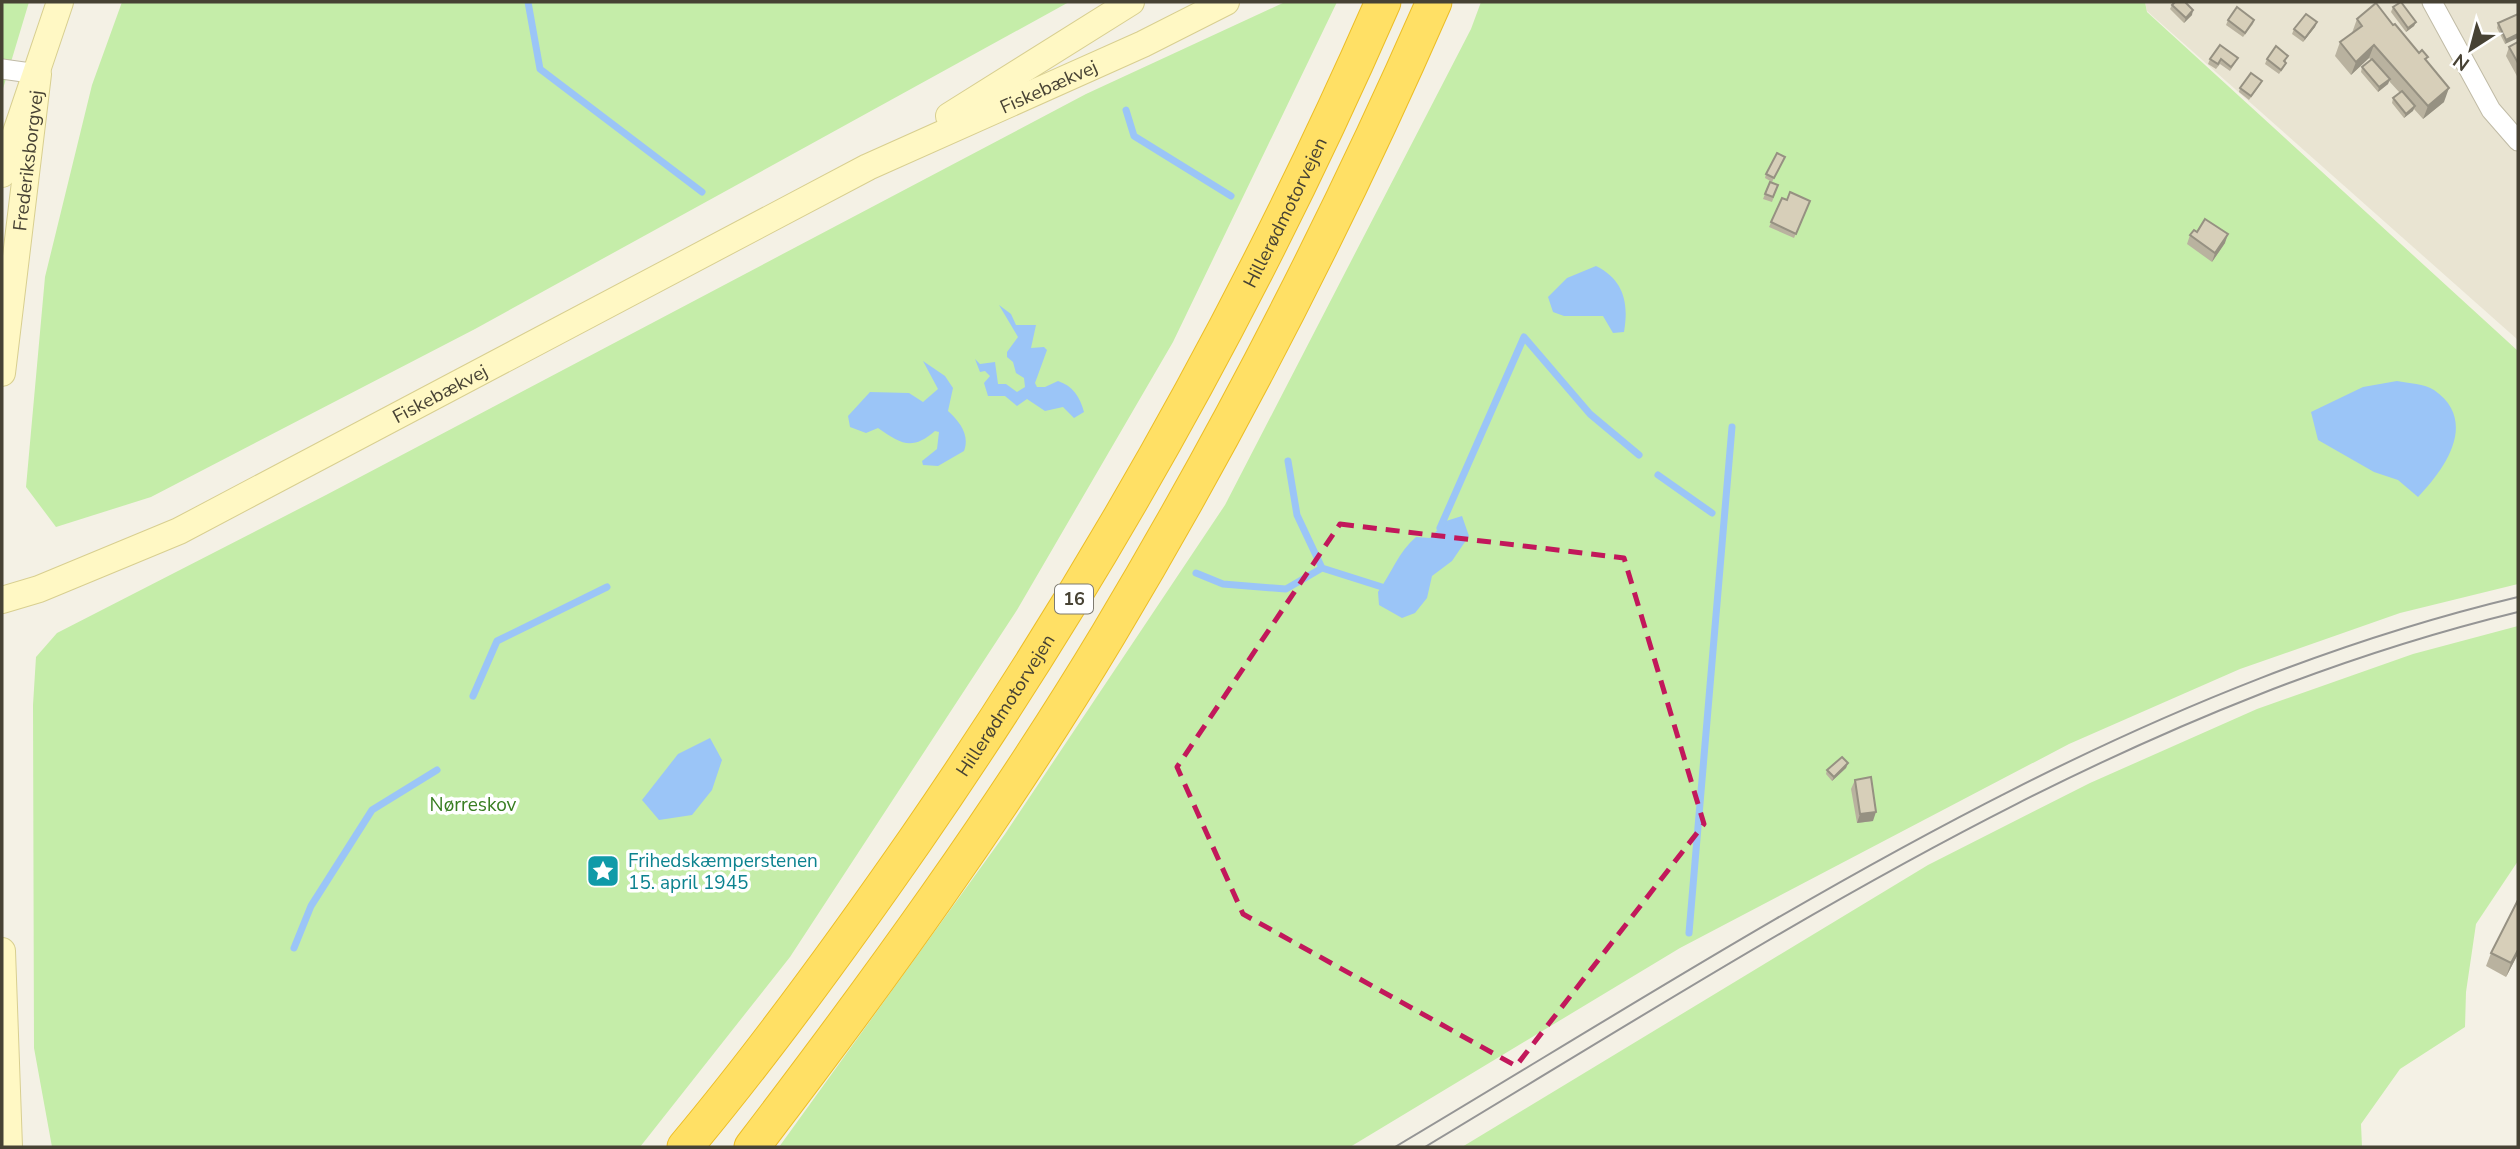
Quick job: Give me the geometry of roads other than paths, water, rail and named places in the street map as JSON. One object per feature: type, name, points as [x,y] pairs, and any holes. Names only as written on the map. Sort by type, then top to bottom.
[{"type":"highway","name":"Hillerødmotorvejen","points":[[685,1147],[847,938],[973,756],[1069,609],[1163,450],[1283,218],[1383,2]]},
{"type":"highway","name":"16","points":[[752,1147],[886,970],[1107,637],[1204,470],[1335,218],[1434,2]]},
{"type":"street","name":"Frederiksborgvej","points":[[2,174],[38,75],[60,2]]},
{"type":"street","name":"Fiskebækvej","points":[[868,167],[1131,2]]},
{"type":"street","name":"Fiskebækvej","points":[[2,600],[38,589],[179,531],[868,167],[1143,44],[1226,2]]},
{"type":"street","points":[[2432,2],[2491,110],[2518,141]]},
{"type":"street","name":"Frederiksborgvej","points":[[2,69],[38,75]]},
{"type":"street","name":"Frederiksborgvej","points":[[2,373],[38,75]]},
{"type":"street","points":[[2,951],[9,1147]]},
{"type":"water","points":[[1596,266],[1613,278],[1622,293],[1626,311],[1624,332],[1613,333],[1603,316],[1564,316],[1553,312],[1548,297],[1567,278]]},
{"type":"water","points":[[999,305],[1011,314],[1016,325],[1036,325],[1031,348],[1044,347],[1047,350],[1035,383],[1037,387],[1045,387],[1058,381],[1063,383],[1075,393],[1084,412],[1074,418],[1063,407],[1045,411],[1027,399],[1017,406],[1005,396],[988,396],[984,383],[990,376],[985,371],[980,372],[975,359],[980,364],[995,362],[998,384],[1006,384],[1017,392],[1025,387],[1024,378],[1016,373],[1013,362],[1007,357],[1007,352],[1018,337]]},
{"type":"water","points":[[923,361],[945,376],[953,388],[948,411],[960,424],[966,440],[964,451],[938,466],[923,465],[922,461],[937,449],[939,432],[935,431],[920,441],[906,443],[878,428],[866,433],[850,427],[848,416],[870,392],[909,393],[923,402],[938,389]]},
{"type":"water","points":[[2397,381],[2434,390],[2447,402],[2454,416],[2456,430],[2447,459],[2418,497],[2398,480],[2374,472],[2318,440],[2311,412],[2363,387]]},
{"type":"water","points":[[1462,516],[1469,536],[1452,561],[1432,576],[1427,598],[1415,613],[1402,618],[1379,605],[1378,592],[1410,543],[1416,537],[1430,538],[1446,521]]},
{"type":"water","points":[[710,738],[722,760],[712,790],[692,815],[659,820],[642,800],[678,754]]},
{"type":"waterway","points":[[528,2],[540,69],[702,192]]},
{"type":"waterway","points":[[1126,110],[1134,136],[1231,196]]},
{"type":"waterway","points":[[1440,528],[1524,337],[1590,414],[1639,455]]},
{"type":"waterway","points":[[1689,933],[1732,427]]},
{"type":"waterway","points":[[1288,461],[1297,515],[1322,568],[1382,587]]},
{"type":"waterway","points":[[1658,475],[1712,513]]},
{"type":"waterway","points":[[1196,573],[1223,584],[1286,589],[1322,568]]},
{"type":"waterway","points":[[473,696],[497,641],[607,587]]},
{"type":"waterway","points":[[294,948],[311,906],[372,810],[437,770]]},
{"type":"tram line","points":[[1395,1147],[1800,905],[1937,829],[2077,758],[2220,694],[2367,640],[2518,597]]},
{"type":"tram line","points":[[1425,1147],[1819,911],[1952,838],[2088,769],[2227,707],[2370,655],[2518,612]]},
{"type":"place","name":"Frihedskæmperstenen 15. april 1945","points":[[603,871]]},
{"type":"park label","name":"Nørreskov","points":[[473,804]]}]
